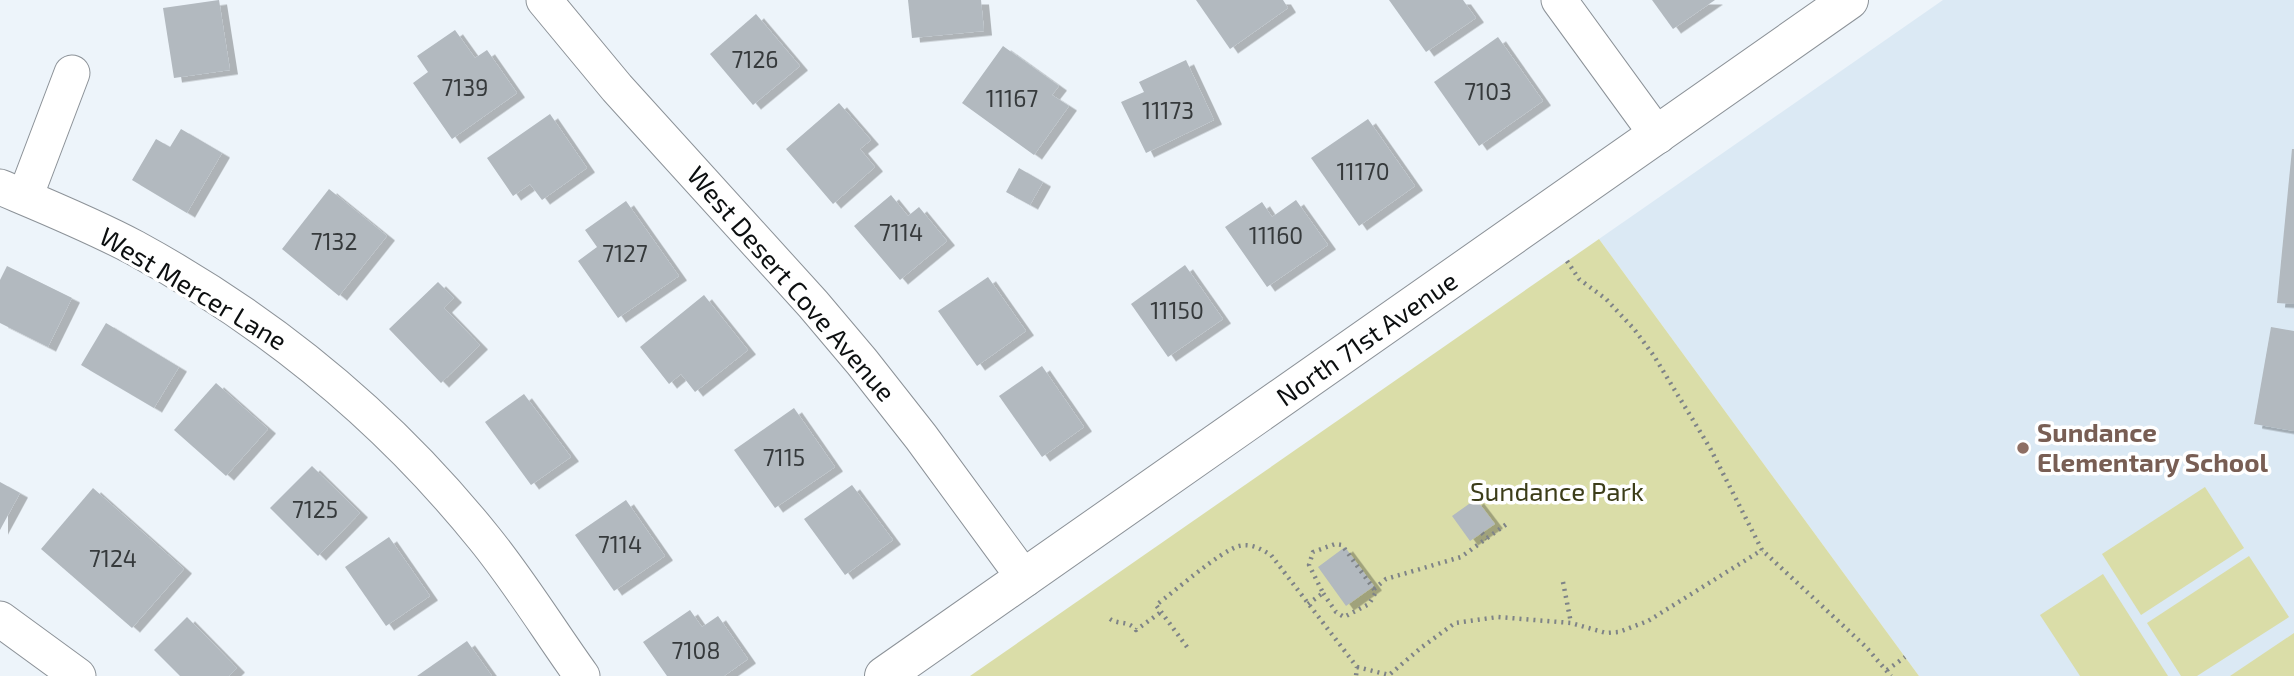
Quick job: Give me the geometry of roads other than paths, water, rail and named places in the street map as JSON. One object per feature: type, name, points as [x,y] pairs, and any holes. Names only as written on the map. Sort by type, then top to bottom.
[{"type":"street","name":"West Desert Cove Avenue","points":[[544,0],[617,88],[813,304],[862,362],[921,437],[1025,579]]},
{"type":"street","points":[[1559,0],[1658,136]]},
{"type":"street","name":"North 71st Avenue","points":[[884,676],[1849,0]]},
{"type":"street","points":[[12,192],[72,74]]},
{"type":"street","name":"West Mercer Lane","points":[[12,192],[134,248],[200,287],[300,355],[344,392],[411,456],[485,539],[582,676]]},
{"type":"street","points":[[0,619],[78,676]]},
{"type":"place","name":"Sundance Elementary School","points":[[2023,448]]},
{"type":"park label","name":"Sundance Park","points":[[1557,492]]}]
